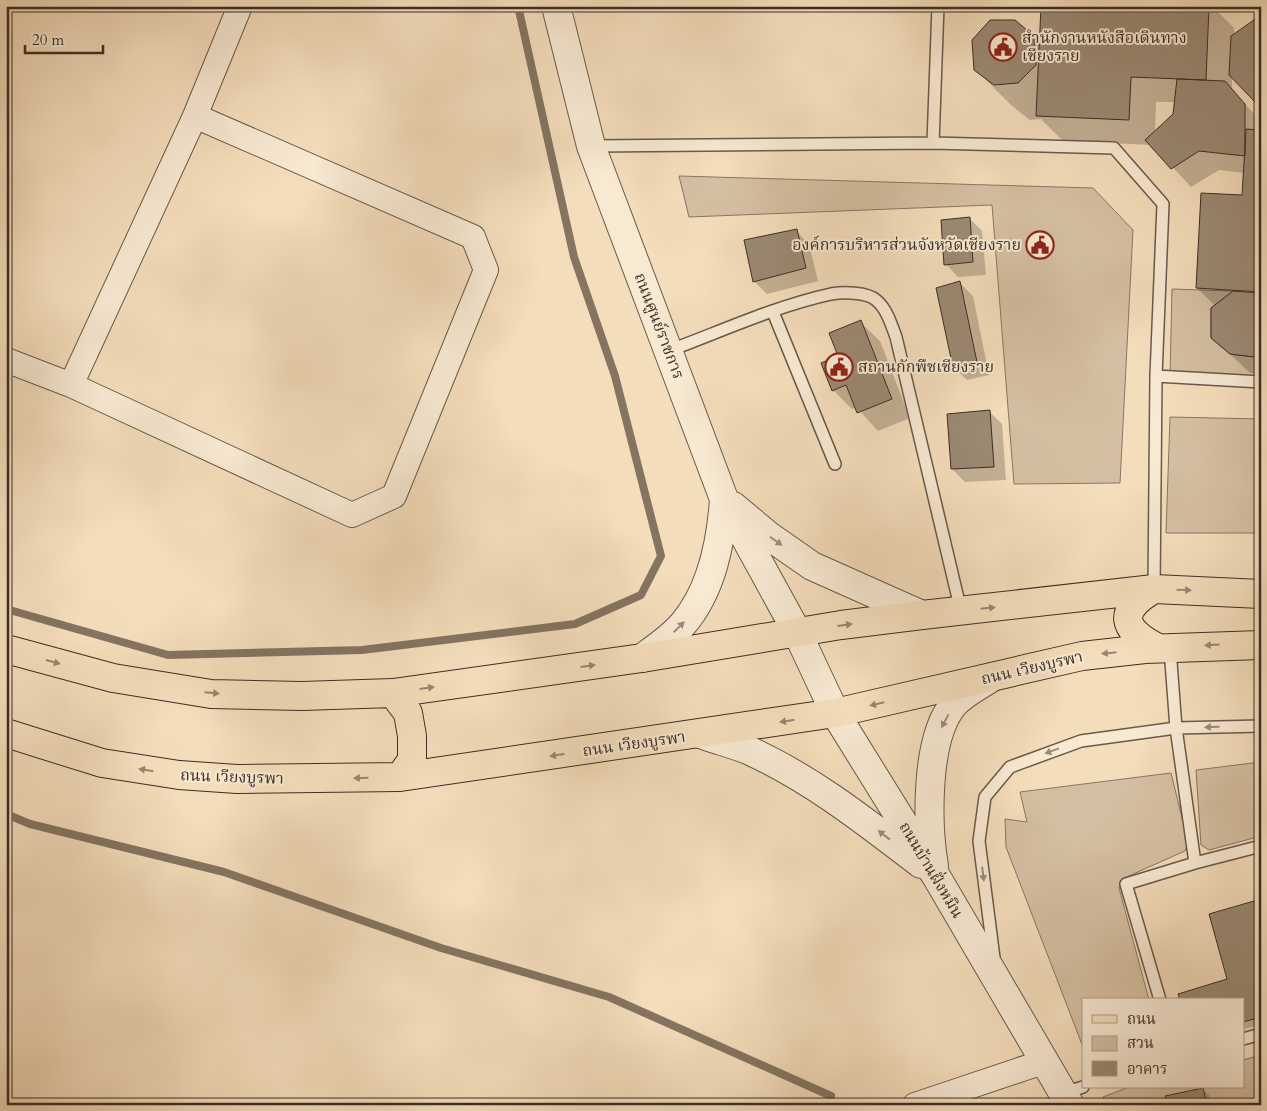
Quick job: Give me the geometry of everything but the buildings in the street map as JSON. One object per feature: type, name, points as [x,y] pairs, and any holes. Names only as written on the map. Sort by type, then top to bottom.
[{"type":"main road","points":[[1154,589],[1138,599],[1131,607],[1128,620],[1132,630],[1140,639],[1164,648]]},
{"type":"main road","points":[[6,649],[113,678],[211,694],[302,696],[394,692],[642,658],[797,632],[922,615],[1154,589],[1261,594]]},
{"type":"main road","name":"ถนน เวียงบูรพา","points":[[6,733],[102,763],[179,775],[237,779],[400,777],[835,713],[1082,656],[1164,648],[1261,645]]},
{"type":"main road","points":[[394,692],[408,713],[412,736],[412,760],[400,777]]},
{"type":"street","points":[[71,385],[195,116],[240,6]]},
{"type":"street","name":"ถนนศูนย์ราชการ","points":[[556,6],[591,146],[724,499],[797,632]]},
{"type":"street","points":[[6,360],[71,385],[352,515],[394,496],[486,270],[473,237],[195,116]]},
{"type":"street","points":[[724,499],[769,536],[812,566],[922,615]]},
{"type":"street","points":[[642,658],[682,626],[702,595],[721,536],[724,499]]},
{"type":"street","name":"ถนนบ้านฝั่งหมิน","points":[[797,632],[835,713],[936,876],[1046,1061],[1073,1095]]},
{"type":"street","points":[[936,876],[929,834],[931,770],[939,733],[954,704],[992,677]]},
{"type":"street","points":[[700,734],[747,750],[807,781],[862,818],[936,876]]},
{"type":"street","points":[[915,1105],[1046,1061]]},
{"type":"lane","points":[[933,143],[938,6]]},
{"type":"lane","points":[[591,146],[933,143],[1114,148],[1163,204],[1156,376],[1154,589]]},
{"type":"lane","points":[[668,351],[774,312],[833,294],[856,293],[875,299],[888,314],[896,336],[961,611]]},
{"type":"lane","points":[[774,312],[835,464]]},
{"type":"lane","points":[[1156,376],[1261,382]]},
{"type":"lane","points":[[1164,648],[1196,863]]},
{"type":"lane","points":[[996,977],[978,841],[985,797],[1010,767],[1081,741],[1176,728],[1261,726]]},
{"type":"lane","points":[[1159,998],[1126,884],[1261,846]]},
{"type":"lane","points":[[1244,1039],[1261,1034]]},
{"type":"green space","points":[[679,176],[1093,188],[1133,230],[1120,483],[1014,484],[992,205],[689,217]]},
{"type":"green space","points":[[1172,289],[1233,291],[1211,308],[1211,338],[1230,354],[1254,357],[1261,351],[1261,382],[1170,376]]},
{"type":"green space","points":[[1170,417],[1261,419],[1261,533],[1166,533]]},
{"type":"green space","points":[[1261,762],[1261,836],[1209,850],[1201,845],[1196,770]]},
{"type":"green space","points":[[1171,773],[1188,842],[1185,851],[1122,879],[1119,888],[1148,998],[1082,998],[1082,1044],[1006,847],[1005,819],[1027,822],[1020,792]]},
{"type":"green space","points":[[1261,1055],[1261,1105],[1106,1105],[1103,1097],[1126,1088],[1244,1088],[1244,1060]]},
{"type":"waterway","points":[[6,609],[168,655],[362,650],[575,624],[641,595],[661,556],[615,376],[574,257],[518,6]]},
{"type":"waterway","points":[[6,814],[30,824],[224,872],[441,948],[609,997],[831,1096]]},
{"type":"place","name":"สำนักงานหนังสือเดินทาง เชียงราย","points":[[1003,47]]},
{"type":"place","name":"องค์การบริหารส่วนจังหวัดเชียงราย","points":[[1040,245]]},
{"type":"place","name":"สถานกักพืชเชียงราย","points":[[839,367]]}]
